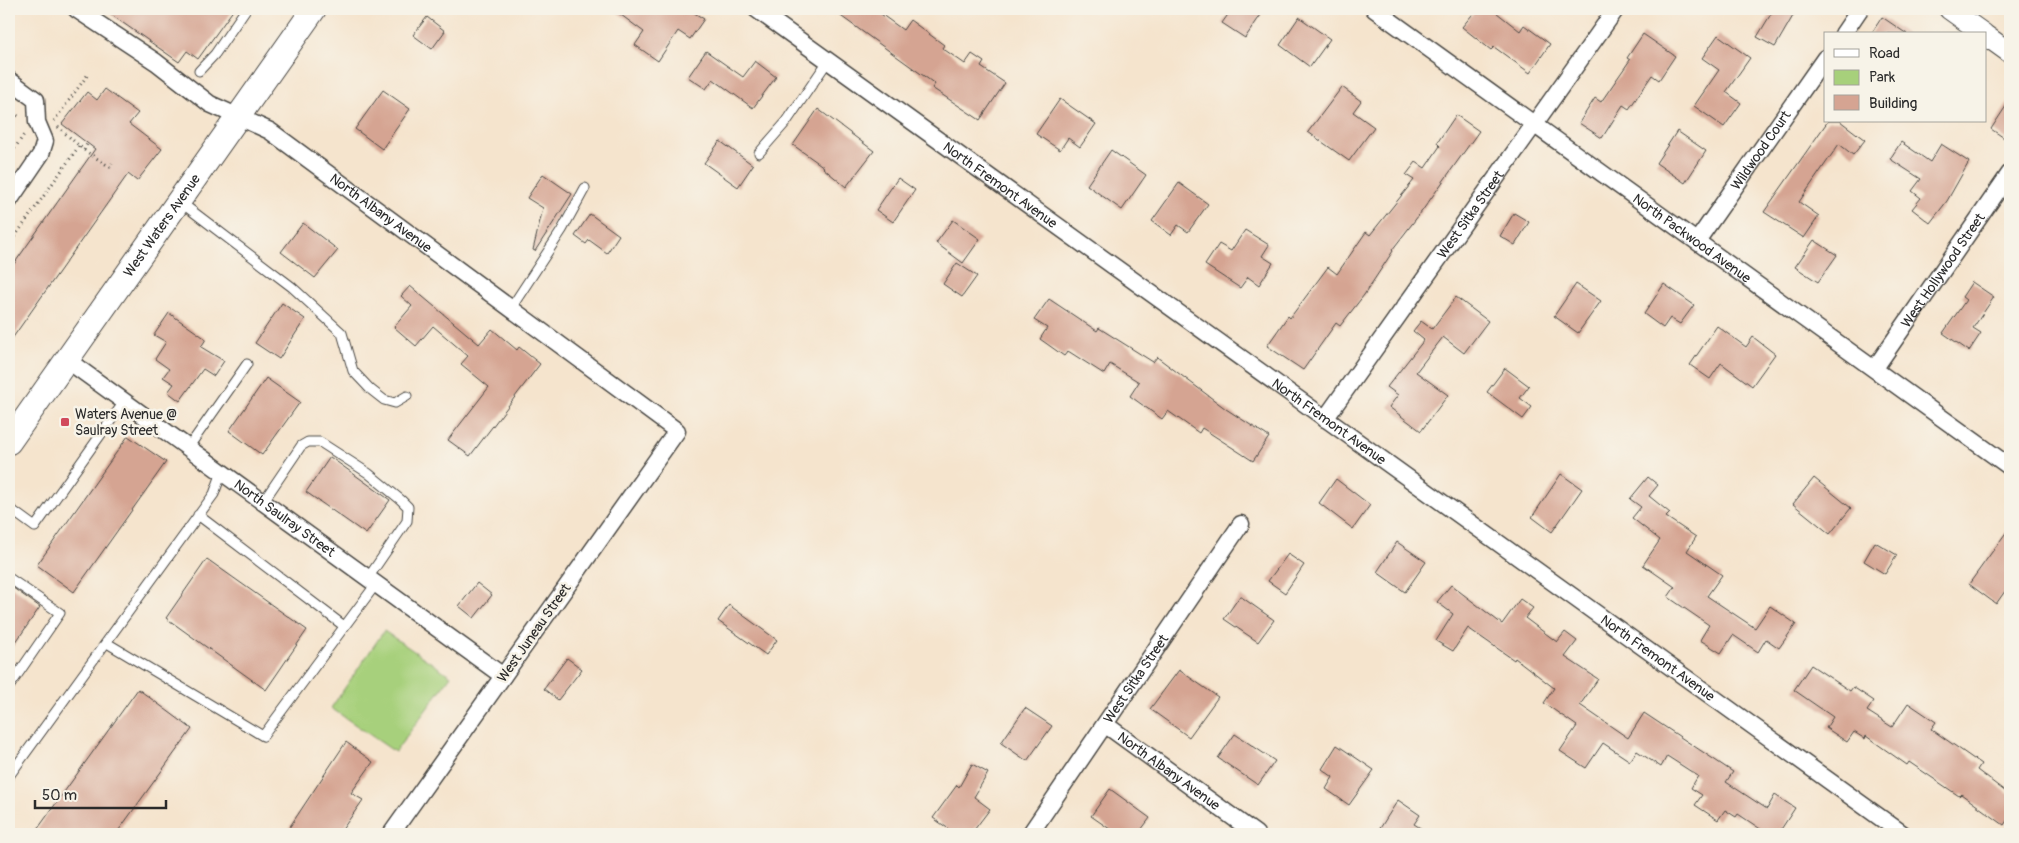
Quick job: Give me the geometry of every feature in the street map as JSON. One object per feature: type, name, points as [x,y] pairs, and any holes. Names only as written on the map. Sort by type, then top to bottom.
[{"type":"main road","name":"West Waters Avenue","points":[[9,442],[314,9]]},
{"type":"street","name":"North Albany Avenue","points":[[76,9],[156,62],[210,104],[270,131],[677,431]]},
{"type":"street","name":"North Fremont Avenue","points":[[756,9],[1903,834]]},
{"type":"street","name":"North Packwood Avenue","points":[[1374,9],[2010,467]]},
{"type":"street","name":"West Sitka Street","points":[[1325,419],[1616,9]]},
{"type":"street","points":[[1843,32],[1860,9]]},
{"type":"street","points":[[1950,9],[1981,32]]},
{"type":"street","points":[[1986,35],[2008,46]]},
{"type":"street","name":"Wildwood Court","points":[[1697,241],[1824,59]]},
{"type":"street","points":[[9,80],[36,100],[38,122],[45,141],[42,154],[9,201]]},
{"type":"street","name":"West Hollywood Street","points":[[1875,368],[2010,173]]},
{"type":"street","name":"North Saulray Street","points":[[67,360],[503,676]]},
{"type":"street","name":"West Juneau Street","points":[[392,834],[677,431]]},
{"type":"street","name":"West Sitka Street","points":[[1030,834],[1241,524]]},
{"type":"street","name":"North Albany Avenue","points":[[1106,725],[1256,834]]},
{"type":"lane","points":[[199,71],[215,54],[246,9]]},
{"type":"lane","points":[[759,153],[787,121],[828,60]]},
{"type":"lane","points":[[511,308],[562,230],[586,188]]},
{"type":"lane","points":[[179,201],[292,287],[342,333],[353,371],[370,390],[384,400],[395,403],[407,396]]},
{"type":"lane","points":[[188,448],[247,364]]},
{"type":"lane","points":[[9,508],[35,527],[124,402]]},
{"type":"lane","points":[[107,643],[263,736],[344,626],[407,521],[408,507],[368,474],[320,442],[308,442],[301,446],[262,502]]},
{"type":"lane","points":[[9,776],[214,494],[222,472]]},
{"type":"lane","points":[[198,515],[344,626]]},
{"type":"lane","points":[[9,578],[60,613],[9,687]]},
{"type":"path","points":[[89,73],[53,123],[84,150],[110,167],[112,163]]},
{"type":"path","points":[[9,110],[24,121]]},
{"type":"path","points":[[9,157],[28,129]]},
{"type":"path","points":[[84,150],[87,144]]},
{"type":"path","points":[[9,246],[79,146]]},
{"type":"green space","points":[[384,631],[451,676],[395,752],[331,708]]},
{"type":"building","points":[[103,9],[234,9],[198,59],[187,51],[179,62]]},
{"type":"building","points":[[613,9],[688,9],[704,19],[690,39],[678,31],[658,61],[635,45],[644,32]]},
{"type":"building","points":[[831,9],[874,9],[903,30],[910,20],[944,45],[942,48],[965,64],[972,54],[984,62],[981,67],[1005,83],[980,120],[932,88],[935,84]]},
{"type":"building","points":[[1232,9],[1265,9],[1245,38],[1222,23]]},
{"type":"building","points":[[1477,9],[1492,9],[1520,31],[1524,25],[1550,44],[1530,73],[1494,47],[1491,50],[1462,27]]},
{"type":"building","points":[[1774,9],[1797,9],[1775,47],[1757,37]]},
{"type":"building","points":[[427,17],[445,31],[432,49],[413,35]]},
{"type":"building","points":[[1299,17],[1330,39],[1310,67],[1280,45]]},
{"type":"building","points":[[1882,17],[1904,32],[1872,32]]},
{"type":"building","points":[[1643,34],[1675,56],[1659,80],[1652,75],[1629,109],[1623,105],[1602,138],[1579,123],[1595,98],[1601,102],[1630,60],[1627,58]]},
{"type":"building","points":[[1718,35],[1750,58],[1726,92],[1741,103],[1724,127],[1694,106],[1719,70],[1702,58]]},
{"type":"building","points":[[706,51],[743,77],[755,61],[776,77],[753,108],[713,79],[706,89],[688,77]]},
{"type":"building","points":[[1342,87],[1361,101],[1353,112],[1374,127],[1349,161],[1308,132]]},
{"type":"building","points":[[105,89],[138,113],[129,124],[162,149],[137,181],[128,174],[9,343],[9,271],[95,149],[62,124],[87,92],[97,100]]},
{"type":"building","points":[[383,90],[410,109],[382,149],[355,129]]},
{"type":"building","points":[[1060,99],[1096,124],[1080,147],[1068,138],[1060,150],[1036,134]]},
{"type":"building","points":[[2010,100],[2010,142],[1991,129]]},
{"type":"building","points":[[818,109],[874,151],[846,187],[824,167],[793,145]]},
{"type":"building","points":[[1456,115],[1479,131],[1392,250],[1364,295],[1340,326],[1336,323],[1303,370],[1267,346],[1288,316],[1290,318],[1328,267],[1337,274],[1366,232],[1370,235],[1414,180],[1406,175],[1416,162],[1425,168],[1440,146],[1437,143]]},
{"type":"building","points":[[1827,122],[1841,122],[1865,140],[1853,155],[1839,144],[1799,202],[1819,216],[1804,238],[1764,212]]},
{"type":"building","points":[[1677,131],[1706,151],[1685,183],[1656,163]]},
{"type":"building","points":[[720,141],[753,165],[738,187],[704,163]]},
{"type":"building","points":[[1901,142],[1930,162],[1941,144],[1969,162],[1947,201],[1930,223],[1912,209],[1921,198],[1912,191],[1921,179],[1890,159]]},
{"type":"building","points":[[1111,150],[1146,175],[1122,210],[1087,185]]},
{"type":"building","points":[[543,174],[572,194],[535,251],[533,250],[543,208],[527,198]]},
{"type":"building","points":[[898,178],[915,190],[893,222],[876,210]]},
{"type":"building","points":[[1179,183],[1208,204],[1188,232],[1178,225],[1171,235],[1152,221]]},
{"type":"building","points":[[1514,213],[1529,222],[1515,245],[1500,236]]},
{"type":"building","points":[[590,214],[619,235],[607,253],[589,240],[586,244],[575,236]]},
{"type":"building","points":[[953,220],[980,239],[963,263],[936,243]]},
{"type":"building","points":[[303,223],[338,250],[315,278],[281,252]]},
{"type":"building","points":[[1245,230],[1269,245],[1262,256],[1273,263],[1259,285],[1248,277],[1240,288],[1205,265],[1219,244],[1231,251]]},
{"type":"building","points":[[1814,240],[1837,255],[1818,282],[1795,267]]},
{"type":"building","points":[[957,263],[977,276],[962,297],[943,284]]},
{"type":"building","points":[[1972,282],[1994,297],[1973,328],[1981,333],[1969,351],[1943,333],[1966,300],[1962,297]]},
{"type":"building","points":[[1576,284],[1601,301],[1578,333],[1554,316]]},
{"type":"building","points":[[1664,284],[1694,305],[1680,324],[1670,318],[1663,328],[1644,314]]},
{"type":"building","points":[[410,286],[479,344],[492,329],[517,350],[519,347],[540,364],[470,456],[448,440],[489,387],[461,364],[468,356],[433,326],[416,346],[394,327],[412,306],[401,296]]},
{"type":"building","points":[[1456,297],[1488,321],[1464,353],[1443,337],[1416,372],[1448,395],[1421,431],[1389,407],[1398,395],[1387,387],[1424,340],[1413,331],[1421,321],[1432,329]]},
{"type":"building","points":[[1049,299],[1097,331],[1099,328],[1153,362],[1157,357],[1226,409],[1269,437],[1253,461],[1202,428],[1199,433],[1168,411],[1162,419],[1130,396],[1139,382],[1110,364],[1104,374],[1068,351],[1064,356],[1040,339],[1047,328],[1034,320]]},
{"type":"building","points":[[282,303],[305,319],[279,359],[255,343]]},
{"type":"building","points":[[169,313],[206,339],[201,347],[224,361],[214,376],[203,369],[180,401],[168,392],[174,384],[163,377],[169,369],[155,359],[166,342],[154,335]]},
{"type":"building","points":[[1717,326],[1746,347],[1753,337],[1775,354],[1752,386],[1721,363],[1710,379],[1690,365]]},
{"type":"building","points":[[1505,368],[1529,386],[1520,398],[1532,407],[1523,419],[1487,392]]},
{"type":"building","points":[[266,378],[300,402],[262,455],[229,431]]},
{"type":"building","points":[[128,436],[166,462],[74,592],[37,565]]},
{"type":"building","points":[[330,457],[390,500],[366,534],[306,492]]},
{"type":"building","points":[[1561,474],[1582,489],[1552,532],[1532,517]]},
{"type":"building","points":[[1648,477],[1658,485],[1649,496],[1670,513],[1666,517],[1696,537],[1687,551],[1722,575],[1707,596],[1755,628],[1770,606],[1796,624],[1779,648],[1766,639],[1758,652],[1733,635],[1721,653],[1700,640],[1709,625],[1668,597],[1675,587],[1643,565],[1660,540],[1632,518],[1641,507],[1630,499]]},
{"type":"building","points":[[1814,478],[1851,508],[1830,534],[1793,504]]},
{"type":"building","points":[[1336,479],[1370,505],[1353,529],[1319,503]]},
{"type":"building","points":[[2010,527],[2010,584],[1996,604],[1969,584]]},
{"type":"building","points":[[1397,542],[1426,562],[1405,592],[1377,572]]},
{"type":"building","points":[[1875,542],[1897,555],[1885,574],[1864,561]]},
{"type":"building","points":[[1288,554],[1304,565],[1285,593],[1268,581]]},
{"type":"building","points":[[207,559],[307,630],[266,690],[166,618]]},
{"type":"building","points":[[477,583],[492,595],[474,618],[459,606]]},
{"type":"building","points":[[9,585],[40,607],[9,652]]},
{"type":"building","points":[[1451,585],[1502,624],[1520,599],[1533,608],[1525,618],[1557,642],[1565,632],[1577,641],[1565,657],[1598,679],[1580,705],[1628,738],[1644,713],[1733,772],[1726,782],[1767,809],[1775,795],[1795,808],[1778,834],[1768,834],[1738,814],[1736,817],[1725,810],[1718,820],[1695,805],[1702,795],[1691,788],[1698,776],[1667,756],[1661,767],[1637,751],[1630,761],[1603,743],[1586,768],[1560,751],[1577,726],[1544,703],[1554,688],[1515,658],[1514,660],[1468,628],[1453,651],[1436,641],[1453,614],[1437,602]]},
{"type":"building","points":[[1240,596],[1274,620],[1258,642],[1224,619]]},
{"type":"building","points":[[729,605],[777,640],[766,655],[718,621]]},
{"type":"building","points":[[567,658],[582,669],[558,700],[544,689]]},
{"type":"building","points":[[1811,665],[1850,691],[1853,687],[1874,701],[1867,711],[1892,727],[1908,703],[1936,722],[1931,729],[1981,764],[1977,770],[2010,795],[2010,816],[2004,825],[1961,794],[1959,796],[1909,762],[1907,765],[1866,736],[1865,739],[1854,732],[1847,742],[1826,728],[1833,717],[1794,690]]},
{"type":"building","points":[[1179,670],[1218,697],[1189,737],[1150,709]]},
{"type":"building","points":[[138,689],[192,729],[116,834],[34,834]]},
{"type":"building","points":[[1025,708],[1052,726],[1027,761],[1001,743]]},
{"type":"building","points":[[1235,734],[1275,761],[1258,785],[1218,758]]},
{"type":"building","points":[[346,742],[373,762],[351,793],[363,800],[339,834],[285,834]]},
{"type":"building","points":[[1337,745],[1374,770],[1349,805],[1326,789],[1333,777],[1322,769]]},
{"type":"building","points":[[972,764],[988,773],[974,797],[990,809],[971,834],[956,834],[933,818],[957,785],[959,787]]},
{"type":"building","points":[[1110,789],[1150,818],[1138,834],[1117,834],[1091,816]]},
{"type":"building","points":[[1398,800],[1420,815],[1414,824],[1430,834],[1386,834],[1379,830]]},
{"type":"place","name":"Waters Avenue @ Saulray Street","points":[[65,422]]}]
